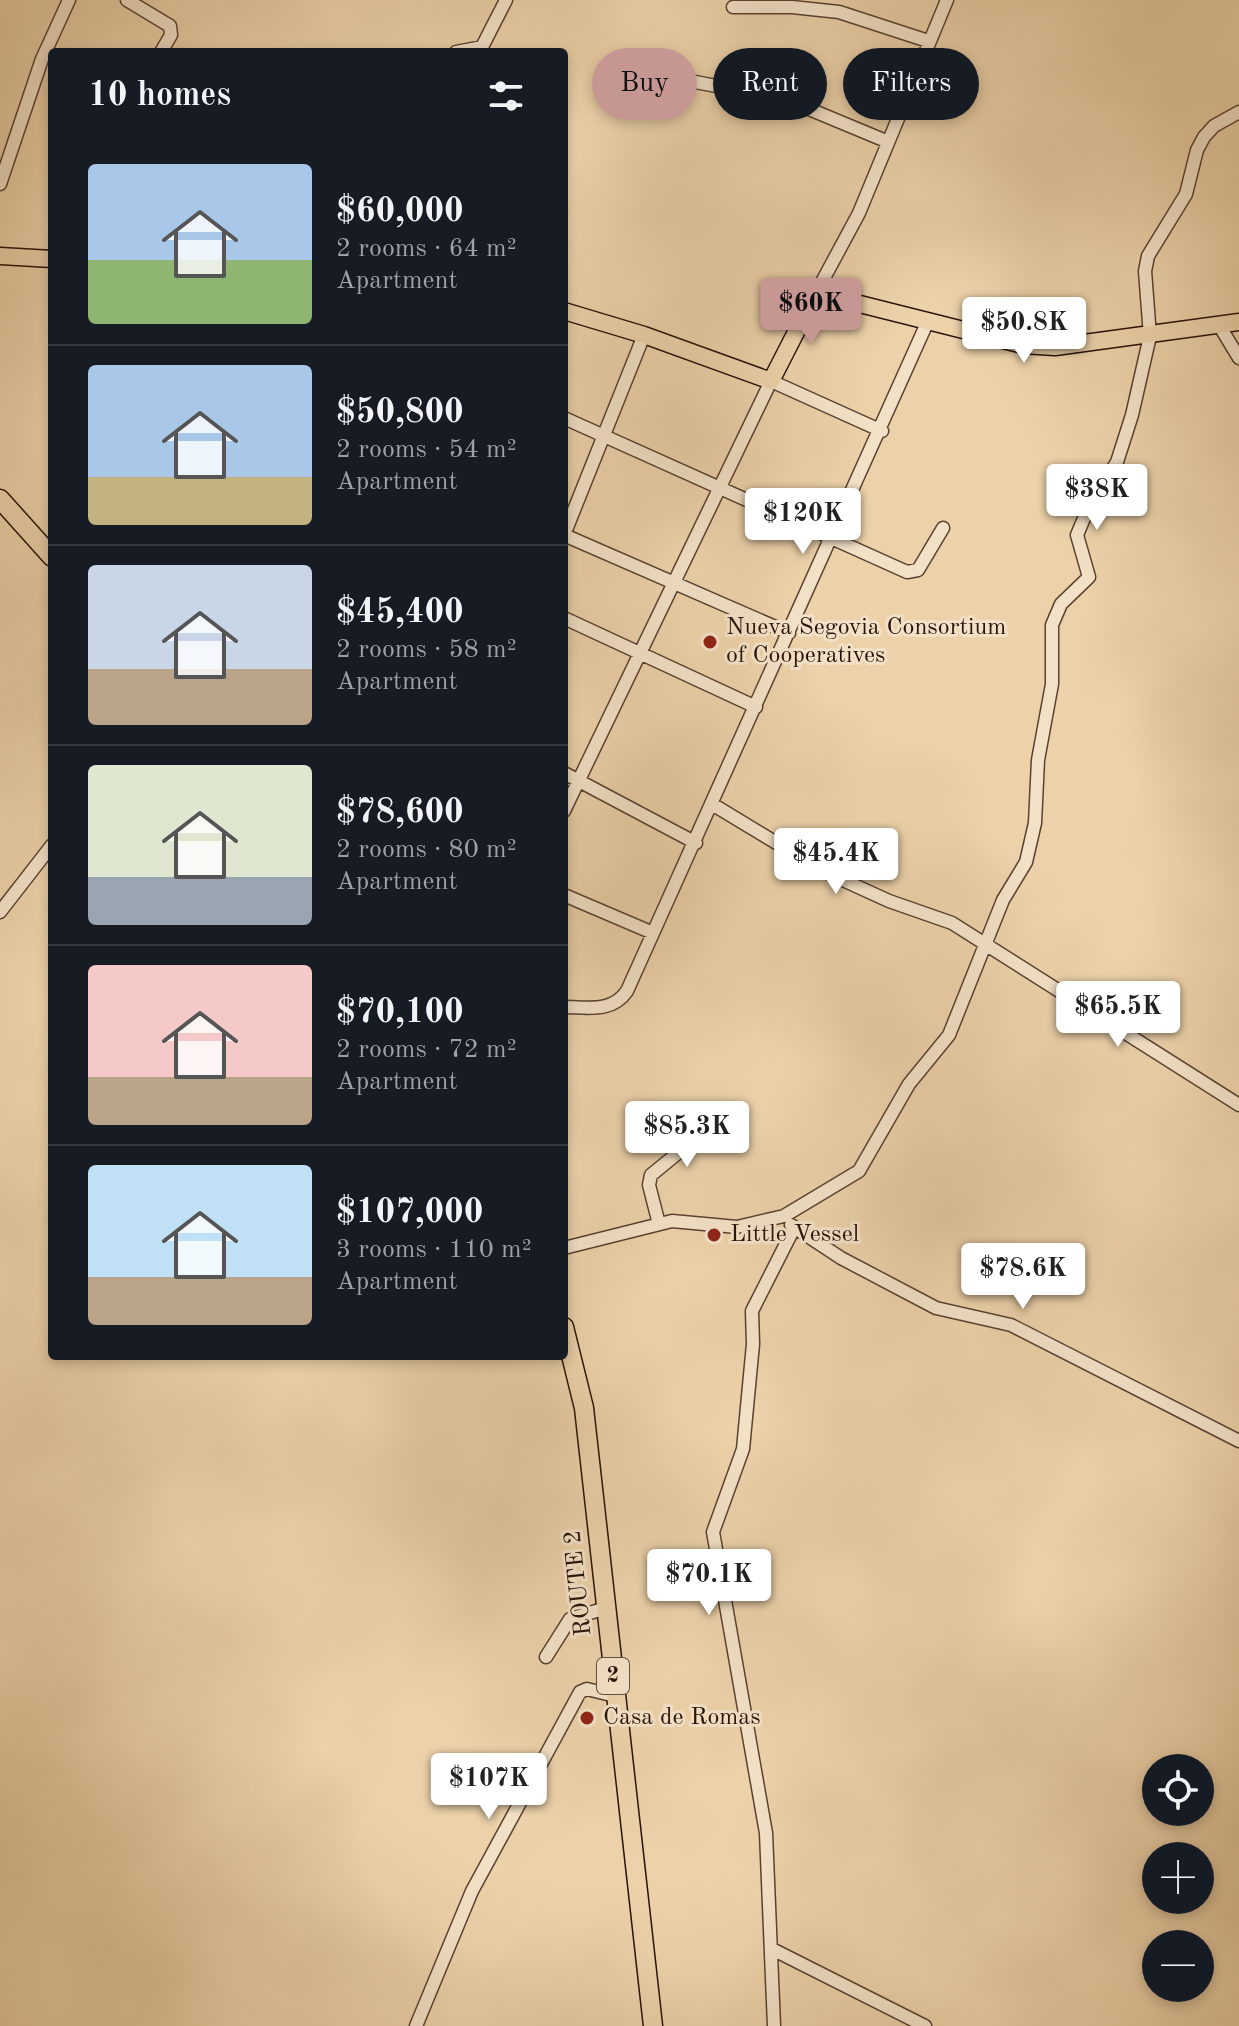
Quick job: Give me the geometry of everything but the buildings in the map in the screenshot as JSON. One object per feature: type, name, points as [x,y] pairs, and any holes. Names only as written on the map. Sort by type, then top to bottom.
[{"type":"highway","points":[[0,499],[48,553]]},
{"type":"highway","name":"ROUTE 2","points":[[568,1343],[584,1408],[653,2026]]},
{"type":"main road","points":[[0,256],[48,259]]},
{"type":"main road","points":[[568,312],[644,335],[771,381],[816,293],[998,341],[1055,347],[1239,322]]},
{"type":"street","points":[[0,184],[37,73],[69,0]]},
{"type":"street","points":[[127,0],[170,26],[171,35],[163,48]]},
{"type":"street","points":[[477,48],[482,47],[506,0]]},
{"type":"street","points":[[816,293],[844,244],[947,0]]},
{"type":"street","points":[[733,7],[792,7],[839,12],[928,41]]},
{"type":"street","points":[[697,82],[731,86],[785,99],[886,141]]},
{"type":"street","points":[[568,1247],[672,1221],[737,1227],[784,1216],[859,1171],[909,1084],[949,1035],[1032,843],[1038,760],[1052,684],[1052,625],[1061,604],[1089,577],[1077,544],[1078,529],[1121,451],[1150,336],[1145,271],[1148,256],[1186,194],[1204,137],[1214,126],[1239,112]]},
{"type":"street","points":[[568,1007],[603,1008],[620,1001],[696,843],[831,537],[882,431],[927,323]]},
{"type":"street","points":[[1219,325],[1239,358]]},
{"type":"street","points":[[568,525],[644,335]]},
{"type":"street","points":[[568,803],[677,583],[771,381],[882,431]]},
{"type":"street","points":[[568,420],[913,573],[943,528]]},
{"type":"street","points":[[568,537],[789,633]]},
{"type":"street","points":[[568,620],[756,707]]},
{"type":"street","points":[[568,775],[696,843]]},
{"type":"street","points":[[712,804],[821,870],[889,901],[952,923],[1018,962],[1239,1105]]},
{"type":"street","points":[[0,912],[48,850]]},
{"type":"street","points":[[568,897],[653,933]]},
{"type":"street","points":[[659,1224],[649,1185],[651,1175],[722,1117]]},
{"type":"street","points":[[784,1216],[794,1228],[841,1258],[936,1308],[1011,1325],[1239,1441]]},
{"type":"street","points":[[774,2026],[766,1833],[713,1532],[743,1449],[753,1344],[752,1311],[794,1228]]},
{"type":"street","points":[[546,1657],[570,1619],[606,1608]]},
{"type":"street","points":[[416,2026],[472,1891],[580,1692],[587,1689],[615,1696]]},
{"type":"street","points":[[772,1949],[925,2026]]},
{"type":"place","name":"Nueva Segovia Consortium of Cooperatives","points":[[710,642]]},
{"type":"place","name":"Little Vessel","points":[[714,1235]]},
{"type":"place","name":"Casa de Romas","points":[[587,1718]]}]
